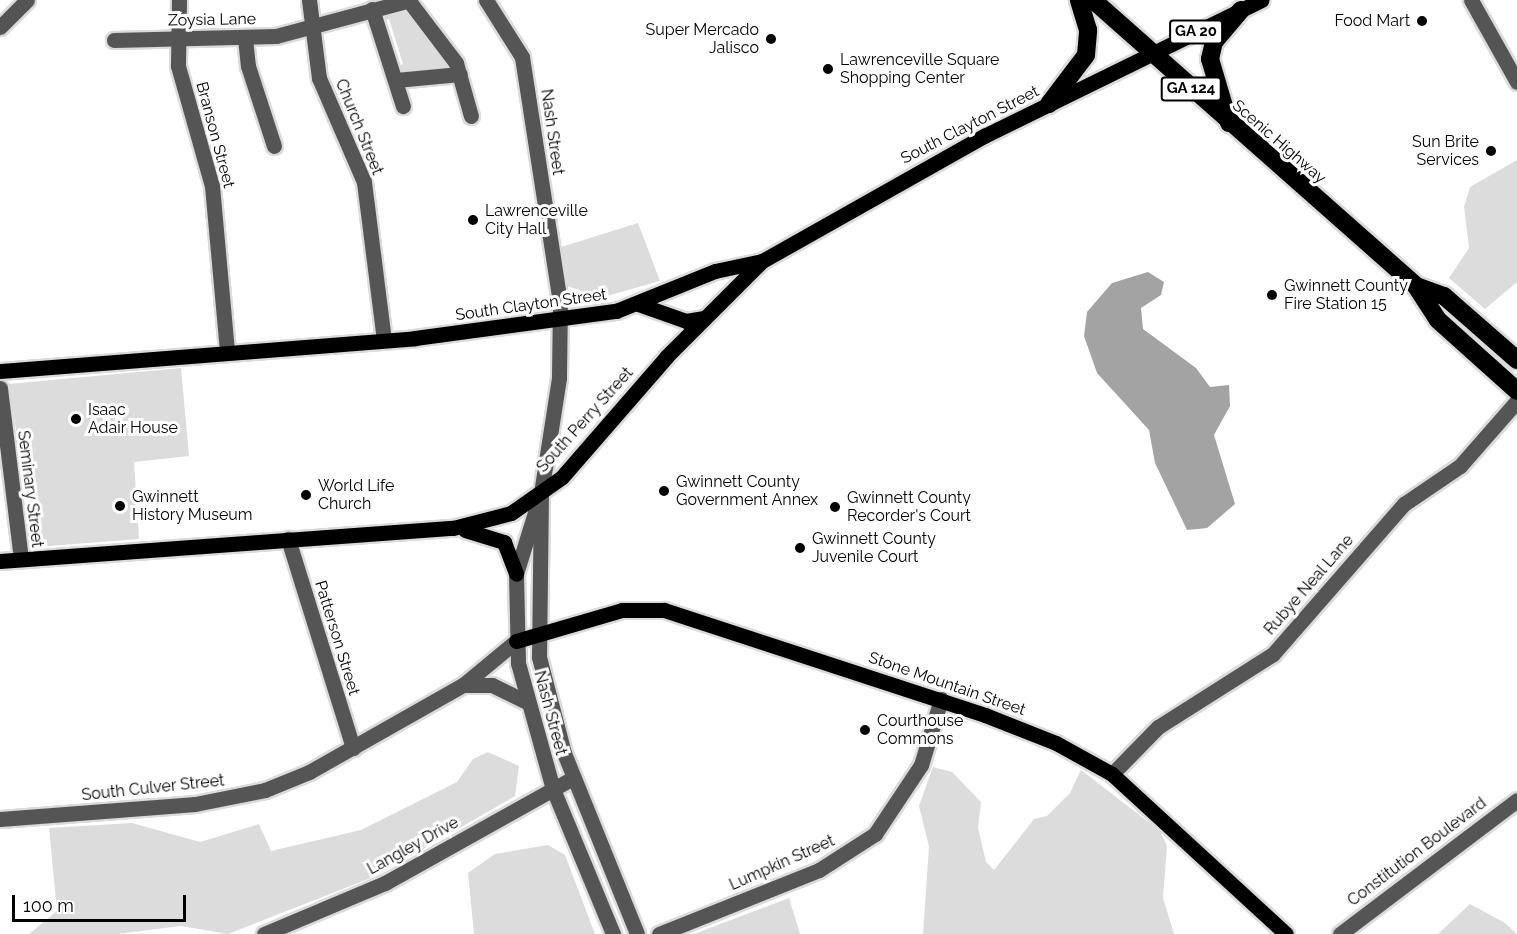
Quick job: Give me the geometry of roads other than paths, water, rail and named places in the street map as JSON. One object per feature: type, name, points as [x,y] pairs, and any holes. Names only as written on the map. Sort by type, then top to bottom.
[{"type":"highway","points":[[1049,104],[1086,55],[1088,30],[1079,0]]},
{"type":"highway","name":"Scenic Highway","points":[[1093,0],[1229,125],[1416,286],[1438,320],[1517,391]]},
{"type":"highway","points":[[1229,125],[1210,59],[1214,42],[1241,10]]},
{"type":"highway","name":"Scenic Highway","points":[[1416,286],[1443,296],[1517,360]]},
{"type":"main road","name":"GA 20","points":[[1152,54],[1262,0]]},
{"type":"main road","name":"South Clayton Street","points":[[0,371],[384,340],[561,320],[638,304],[715,270],[762,261],[919,170],[1152,54]]},
{"type":"main road","name":"South Perry Street","points":[[0,561],[453,528],[511,513],[542,493],[703,318],[762,261]]},
{"type":"main road","points":[[638,304],[686,321],[703,318]]},
{"type":"main road","points":[[453,528],[504,542],[516,574]]},
{"type":"main road","name":"Stone Mountain Street","points":[[516,641],[622,610],[664,610],[941,699],[1056,743],[1112,774],[1286,934]]},
{"type":"street","points":[[0,27],[27,0]]},
{"type":"street","name":"Branson Street","points":[[179,0],[176,38],[181,81],[212,186],[227,352]]},
{"type":"street","name":"Church Street","points":[[309,0],[319,78],[363,182],[384,340]]},
{"type":"street","points":[[410,0],[460,74],[471,116]]},
{"type":"street","name":"Zoysia Lane","points":[[114,39],[245,38],[312,29],[372,9],[410,0]]},
{"type":"street","name":"Nash Street","points":[[486,0],[522,57],[561,320],[559,378],[542,493],[545,520],[538,636],[549,702],[573,778],[637,934]]},
{"type":"street","points":[[1470,0],[1517,82]]},
{"type":"street","points":[[372,9],[404,106]]},
{"type":"street","points":[[245,38],[248,66],[274,146]]},
{"type":"street","points":[[396,80],[460,74]]},
{"type":"street","name":"Seminary Street","points":[[0,388],[21,559]]},
{"type":"street","name":"Rubye Neal Lane","points":[[1112,774],[1158,727],[1273,654],[1404,504],[1460,466],[1517,401]]},
{"type":"street","name":"Nash Street","points":[[542,493],[526,530],[516,574],[516,641],[525,701],[553,789],[613,934]]},
{"type":"street","name":"Patterson Street","points":[[288,539],[353,748]]},
{"type":"street","name":"South Culver Street","points":[[0,819],[232,798],[309,772],[463,685],[516,641]]},
{"type":"street","points":[[463,685],[492,685],[525,701]]},
{"type":"street","name":"Lumpkin Street","points":[[659,934],[819,870],[875,834],[921,765],[941,699]]},
{"type":"street","name":"Langley Drive","points":[[264,934],[385,883],[573,778]]},
{"type":"street","name":"Constitution Boulevard","points":[[1340,934],[1517,800]]},
{"type":"place","name":"Food Mart","points":[[1422,21]]},
{"type":"place","name":"Super Mercado Jalisco","points":[[771,39]]},
{"type":"place","name":"Lawrenceville Square Shopping Center","points":[[828,69]]},
{"type":"place","name":"Sun Brite Services","points":[[1491,151]]},
{"type":"place","name":"Lawrenceville City Hall","points":[[473,220]]},
{"type":"place","name":"Gwinnett County Fire Station 15","points":[[1272,295]]},
{"type":"place","name":"Isaac Adair House","points":[[76,419]]},
{"type":"place","name":"Gwinnett County Government Annex","points":[[664,491]]},
{"type":"place","name":"World Life Church","points":[[306,495]]},
{"type":"place","name":"Gwinnett History Museum","points":[[120,506]]},
{"type":"place","name":"Gwinnett County Recorder's Court","points":[[835,507]]},
{"type":"place","name":"Gwinnett County Juvenile Court","points":[[800,548]]},
{"type":"place","name":"Courthouse Commons","points":[[865,730]]}]
